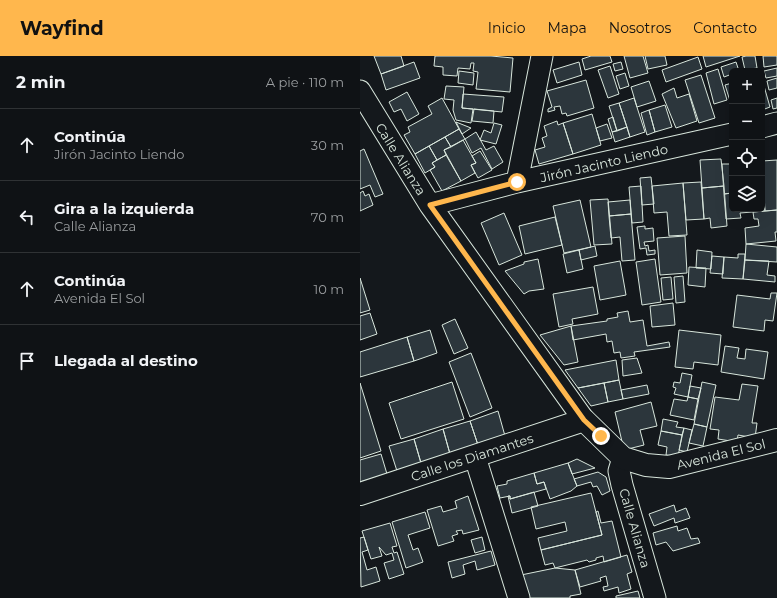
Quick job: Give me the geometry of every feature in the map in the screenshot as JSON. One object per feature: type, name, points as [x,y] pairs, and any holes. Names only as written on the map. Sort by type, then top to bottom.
[{"type":"street","points":[[517,182],[542,56]]},
{"type":"street","name":"Calle Alianza","points":[[360,91],[430,205],[584,420]]},
{"type":"street","points":[[765,126],[777,123]]},
{"type":"street","name":"Jirón Jacinto Liendo","points":[[430,205],[517,182],[729,135]]},
{"type":"street","name":"Calle los Diamantes","points":[[360,494],[584,420]]},
{"type":"street","name":"Avenida El Sol","points":[[584,420],[623,458],[646,465],[669,467],[777,440]]},
{"type":"street","points":[[475,457],[519,598]]},
{"type":"street","name":"Calle Alianza","points":[[623,458],[619,471],[622,485],[655,598]]},
{"type":"building","points":[[374,56],[401,56],[404,66],[381,74]]},
{"type":"building","points":[[435,56],[491,56],[513,58],[510,92],[476,89],[478,72],[473,71],[474,63],[471,63],[470,69],[458,68],[457,76],[443,75],[443,67],[434,66]]},
{"type":"building","points":[[591,56],[610,56],[612,62],[585,70],[582,59]]},
{"type":"building","points":[[624,56],[643,56],[648,73],[630,78]]},
{"type":"building","points":[[645,56],[665,56],[667,65],[648,69]]},
{"type":"building","points":[[703,56],[740,56],[706,67]]},
{"type":"building","points":[[755,56],[757,68],[745,68],[742,57]]},
{"type":"building","points":[[763,56],[777,56],[777,65],[764,67]]},
{"type":"building","points":[[698,57],[702,69],[666,82],[662,70]]},
{"type":"building","points":[[414,62],[420,78],[386,90],[381,74]]},
{"type":"building","points":[[579,62],[582,75],[557,83],[553,70]]},
{"type":"building","points":[[621,62],[623,69],[615,71],[613,64]]},
{"type":"building","points":[[736,62],[738,68],[729,68],[729,75],[724,77],[721,67]]},
{"type":"building","points":[[610,66],[619,94],[608,98],[598,70]]},
{"type":"building","points":[[777,68],[777,76],[766,78],[765,71]]},
{"type":"building","points":[[718,69],[727,100],[714,104],[706,73]]},
{"type":"building","points":[[459,71],[474,73],[473,85],[458,83]]},
{"type":"building","points":[[625,73],[629,86],[620,89],[616,76]]},
{"type":"building","points":[[701,75],[715,118],[699,123],[685,80]]},
{"type":"building","points":[[777,78],[777,88],[769,90],[767,81]]},
{"type":"building","points":[[586,80],[594,108],[567,116],[566,113],[562,114],[560,106],[554,107],[555,110],[548,112],[548,109],[552,107],[547,91]]},
{"type":"building","points":[[649,81],[656,101],[637,107],[631,87]]},
{"type":"building","points":[[729,84],[729,98],[725,85]]},
{"type":"building","points":[[446,86],[464,87],[462,108],[473,109],[471,123],[456,120],[453,110],[454,100],[444,99]]},
{"type":"building","points":[[674,88],[677,98],[689,94],[697,121],[676,128],[662,94]]},
{"type":"building","points":[[765,90],[770,107],[765,109]]},
{"type":"building","points":[[407,92],[419,114],[407,121],[401,109],[394,112],[389,102]]},
{"type":"building","points":[[463,94],[504,97],[502,112],[462,108]]},
{"type":"building","points":[[442,98],[459,129],[415,154],[404,135],[410,132],[408,127],[432,114],[428,106]]},
{"type":"building","points":[[634,98],[645,132],[630,137],[619,103]]},
{"type":"building","points":[[777,98],[777,108],[773,109],[771,100]]},
{"type":"building","points":[[619,103],[627,127],[617,131],[609,106]]},
{"type":"building","points":[[665,105],[672,127],[655,132],[649,110]]},
{"type":"building","points":[[474,109],[494,111],[493,123],[472,121]]},
{"type":"building","points":[[649,110],[655,132],[647,135],[641,113]]},
{"type":"building","points":[[592,114],[601,145],[573,154],[563,123]]},
{"type":"building","points":[[613,117],[617,131],[612,132],[608,119]]},
{"type":"building","points":[[557,121],[558,125],[563,123],[573,154],[539,164],[535,150],[545,147],[542,138],[547,136],[544,126]]},
{"type":"building","points":[[456,122],[471,128],[462,134]]},
{"type":"building","points":[[494,123],[502,125],[496,144],[480,140],[484,130],[491,133]]},
{"type":"building","points":[[607,124],[612,138],[600,141],[596,128]]},
{"type":"building","points":[[627,127],[630,137],[615,142],[612,132]]},
{"type":"building","points":[[459,129],[465,139],[451,147],[445,137]]},
{"type":"building","points":[[476,132],[486,150],[494,146],[503,162],[492,169],[481,148],[472,153],[465,139]]},
{"type":"building","points":[[445,137],[451,147],[444,150],[446,155],[437,160],[429,146]]},
{"type":"building","points":[[463,140],[476,163],[471,165],[475,173],[461,181],[444,150]]},
{"type":"building","points":[[429,146],[437,160],[432,163],[435,167],[425,173],[415,154]]},
{"type":"building","points":[[364,149],[383,194],[375,197],[370,185],[360,189],[360,151]]},
{"type":"building","points":[[480,151],[492,170],[478,178],[471,165],[476,163],[472,156]]},
{"type":"building","points":[[446,155],[461,181],[442,191],[430,170],[435,167],[432,163]]},
{"type":"building","points":[[721,159],[724,186],[702,188],[700,160]]},
{"type":"building","points":[[777,160],[777,210],[765,211],[765,161]]},
{"type":"building","points":[[722,164],[729,164],[729,193],[724,194]]},
{"type":"building","points":[[651,177],[654,204],[642,205],[640,178]]},
{"type":"building","points":[[701,182],[704,219],[686,220],[683,183]]},
{"type":"building","points":[[683,183],[687,235],[669,236],[667,212],[654,213],[652,186]]},
{"type":"building","points":[[641,186],[643,222],[632,223],[629,187]]},
{"type":"building","points":[[724,186],[727,226],[711,228],[710,218],[704,219],[702,188]]},
{"type":"building","points":[[363,191],[365,196],[369,194],[373,205],[360,211],[360,193]]},
{"type":"building","points":[[729,193],[729,212],[752,212],[740,213],[741,218],[726,219],[724,194]]},
{"type":"building","points":[[608,199],[612,244],[594,245],[590,200]]},
{"type":"building","points":[[580,200],[591,247],[564,253],[553,206]]},
{"type":"building","points":[[630,200],[631,214],[609,216],[608,202]]},
{"type":"building","points":[[777,210],[777,232],[775,232],[776,241],[746,244],[745,228],[759,226],[758,219],[754,219],[753,212]]},
{"type":"building","points":[[504,213],[522,255],[499,265],[481,223]]},
{"type":"building","points":[[631,214],[635,260],[622,261],[620,237],[611,238],[609,216]]},
{"type":"building","points":[[555,217],[562,245],[525,254],[519,226]]},
{"type":"building","points":[[645,226],[645,229],[653,228],[654,241],[644,242],[645,246],[648,245],[649,251],[655,250],[655,254],[647,255],[646,248],[640,249],[637,227]]},
{"type":"building","points":[[685,236],[687,273],[660,275],[657,238]]},
{"type":"building","points":[[746,244],[777,247],[777,262],[745,260]]},
{"type":"building","points":[[595,246],[597,256],[581,260],[579,250]]},
{"type":"building","points":[[579,250],[583,269],[567,273],[563,254]]},
{"type":"building","points":[[697,250],[712,252],[711,269],[696,268]]},
{"type":"building","points":[[738,254],[745,254],[743,279],[722,278],[724,257],[738,258]]},
{"type":"building","points":[[712,256],[724,257],[723,274],[710,273]]},
{"type":"building","points":[[538,259],[544,289],[529,291],[524,294],[505,271],[524,264],[524,262]]},
{"type":"building","points":[[655,259],[661,302],[642,305],[636,262]]},
{"type":"building","points":[[745,260],[769,261],[767,275],[775,276],[775,282],[743,279]]},
{"type":"building","points":[[620,261],[626,295],[600,300],[594,266]]},
{"type":"building","points":[[689,267],[706,268],[705,287],[688,285]]},
{"type":"building","points":[[683,276],[685,302],[676,303],[674,277]]},
{"type":"building","points":[[671,277],[673,299],[663,300],[661,278]]},
{"type":"building","points":[[360,278],[370,310],[360,313]]},
{"type":"building","points":[[593,287],[598,314],[572,319],[573,324],[559,327],[553,294]]},
{"type":"building","points":[[771,293],[777,293],[773,321],[765,320],[764,331],[733,327],[737,295],[770,299]]},
{"type":"building","points":[[673,303],[675,325],[652,327],[650,306]]},
{"type":"building","points":[[628,311],[630,322],[643,320],[647,346],[669,342],[670,347],[634,352],[635,356],[621,358],[620,352],[614,353],[612,341],[607,342],[606,334],[573,340],[571,326],[607,321],[607,319],[618,317],[617,313]]},
{"type":"building","points":[[370,313],[377,334],[360,340],[360,316]]},
{"type":"building","points":[[455,319],[468,348],[454,354],[442,325]]},
{"type":"building","points":[[571,326],[578,362],[564,365],[540,335]]},
{"type":"building","points":[[430,330],[437,353],[414,361],[407,337]]},
{"type":"building","points":[[679,330],[721,335],[718,365],[694,362],[693,369],[675,367]]},
{"type":"building","points":[[407,337],[414,361],[360,377],[360,352]]},
{"type":"building","points":[[725,346],[739,348],[737,358],[745,359],[746,349],[768,352],[764,379],[721,372]]},
{"type":"building","points":[[471,353],[492,408],[470,417],[449,362]]},
{"type":"building","points":[[637,358],[642,373],[623,376],[622,360]]},
{"type":"building","points":[[616,360],[619,380],[578,388],[565,370]]},
{"type":"building","points":[[682,373],[692,375],[688,397],[674,394],[676,388],[673,387],[674,382],[680,383]]},
{"type":"building","points":[[619,380],[623,399],[608,402],[604,383]]},
{"type":"building","points":[[452,382],[464,419],[401,439],[389,403]]},
{"type":"building","points":[[702,382],[716,385],[707,427],[694,424]]},
{"type":"building","points":[[360,383],[381,451],[360,458]]},
{"type":"building","points":[[604,383],[608,402],[591,406],[578,388]]},
{"type":"building","points":[[742,384],[758,386],[752,423],[757,423],[755,438],[738,435],[737,442],[718,439],[719,430],[710,429],[715,397],[739,400]]},
{"type":"building","points":[[647,385],[649,394],[623,399],[621,390]]},
{"type":"building","points":[[690,386],[701,388],[698,399],[688,397]]},
{"type":"building","points":[[688,397],[698,399],[694,420],[670,415],[674,399],[687,401]]},
{"type":"building","points":[[651,402],[657,426],[640,430],[644,445],[624,450],[615,412]]},
{"type":"building","points":[[498,411],[505,436],[478,445],[470,421]]},
{"type":"building","points":[[663,419],[678,422],[676,427],[684,428],[682,435],[661,431]]},
{"type":"building","points":[[470,421],[478,445],[450,454],[443,429]]},
{"type":"building","points":[[694,424],[707,427],[703,446],[689,443]]},
{"type":"building","points":[[684,428],[692,430],[687,452],[679,450]]},
{"type":"building","points":[[443,429],[450,454],[421,463],[414,439]]},
{"type":"building","points":[[661,431],[682,435],[678,457],[666,455],[667,447],[658,445]]},
{"type":"building","points":[[414,439],[421,463],[397,471],[389,446]]},
{"type":"building","points":[[381,454],[387,474],[360,482],[360,460]]},
{"type":"building","points":[[577,459],[595,468],[572,474],[568,463]]},
{"type":"building","points":[[568,463],[577,486],[571,491],[550,499],[544,482],[537,484],[534,473]]},
{"type":"building","points":[[598,472],[606,477],[610,491],[602,495],[597,486],[593,487],[591,482],[577,486],[574,479]]},
{"type":"building","points":[[534,473],[537,484],[544,482],[546,489],[510,499],[510,496],[500,498],[497,486],[507,484],[507,481]]},
{"type":"building","points":[[534,492],[538,506],[512,513],[508,496],[510,496],[510,499]]},
{"type":"building","points":[[591,493],[602,535],[541,550],[538,538],[567,531],[565,522],[536,529],[531,507]]},
{"type":"building","points":[[468,496],[479,530],[463,534],[462,530],[456,531],[458,534],[452,536],[454,541],[438,546],[427,510],[441,506],[443,512],[457,508],[455,501]]},
{"type":"building","points":[[674,505],[676,512],[686,508],[690,518],[675,523],[674,518],[654,526],[649,514]]},
{"type":"building","points":[[598,511],[601,523],[612,521],[621,557],[604,562],[603,556],[589,562],[587,560],[555,568],[553,563],[545,565],[541,550],[602,535],[596,512]]},
{"type":"building","points":[[425,512],[430,528],[408,535],[413,550],[418,548],[423,562],[406,568],[392,522]]},
{"type":"building","points":[[390,523],[397,546],[392,547],[394,553],[397,552],[404,574],[389,579],[384,563],[394,560],[392,553],[386,555],[379,547],[382,556],[371,559],[362,531]]},
{"type":"building","points":[[677,526],[678,531],[687,528],[691,539],[698,538],[700,543],[673,551],[666,542],[656,545],[653,533]]},
{"type":"building","points":[[364,537],[368,550],[362,552],[367,570],[376,567],[380,581],[361,587],[360,538]]},
{"type":"building","points":[[482,537],[485,550],[475,553],[471,540]]},
{"type":"building","points":[[491,551],[495,565],[477,570],[475,561],[463,565],[465,574],[452,578],[448,562]]},
{"type":"building","points":[[627,555],[632,572],[627,574],[631,589],[619,593],[618,587],[604,591],[603,587],[608,586],[606,576],[600,578],[601,581],[580,587],[575,570]]},
{"type":"building","points":[[555,568],[575,570],[581,594],[570,596],[570,598],[525,598],[521,575]]},
{"type":"building","points":[[638,591],[640,598],[616,598],[616,596]]},
{"type":"route","points":[[517,182],[430,205],[584,420],[601,436]]}]
